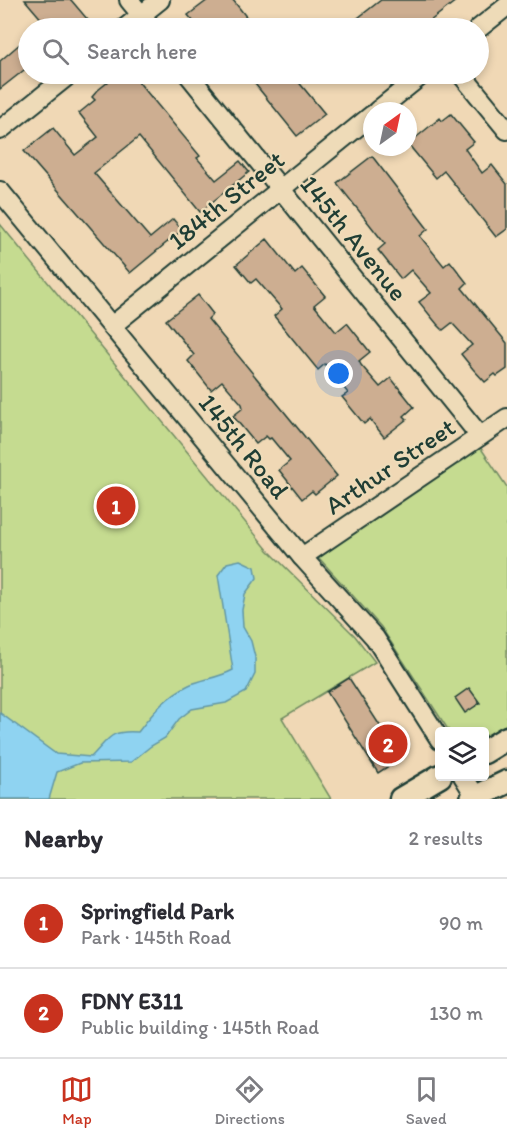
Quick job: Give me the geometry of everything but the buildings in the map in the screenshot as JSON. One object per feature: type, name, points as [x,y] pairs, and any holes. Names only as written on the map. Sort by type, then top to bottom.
[{"type":"street","points":[[129,0],[144,18]]},
{"type":"street","points":[[149,18],[160,0]]},
{"type":"street","points":[[489,20],[507,6]]},
{"type":"street","points":[[0,130],[58,84]]},
{"type":"street","name":"145th Avenue","points":[[196,84],[480,436]]},
{"type":"street","points":[[388,102],[411,84]]},
{"type":"street","points":[[469,84],[507,130]]},
{"type":"street","name":"184th Street","points":[[113,325],[363,122]]},
{"type":"street","name":"145th Road","points":[[0,190],[302,557],[375,638],[435,732]]},
{"type":"street","name":"Arthur Street","points":[[302,557],[507,418]]},
{"type":"street","points":[[489,749],[507,738]]},
{"type":"street","points":[[401,799],[435,780]]},
{"type":"street","points":[[465,781],[474,798],[507,782]]},
{"type":"green space","points":[[0,224],[268,550],[355,636],[375,662],[282,718],[331,799],[0,799]]},
{"type":"green space","points":[[478,444],[507,487],[507,724],[489,735],[489,727],[446,727],[381,627],[319,558]]},
{"type":"water","points":[[240,560],[255,567],[257,578],[245,594],[242,610],[243,627],[251,641],[255,657],[255,674],[246,692],[226,703],[192,709],[179,719],[165,738],[131,762],[80,763],[57,772],[49,799],[0,799],[0,713],[56,754],[91,757],[115,734],[138,732],[160,706],[181,689],[233,670],[218,575],[227,563]]},
{"type":"place","name":"Springfield Park","points":[[116,506]]},
{"type":"place","name":"FDNY E311","points":[[388,744]]}]
